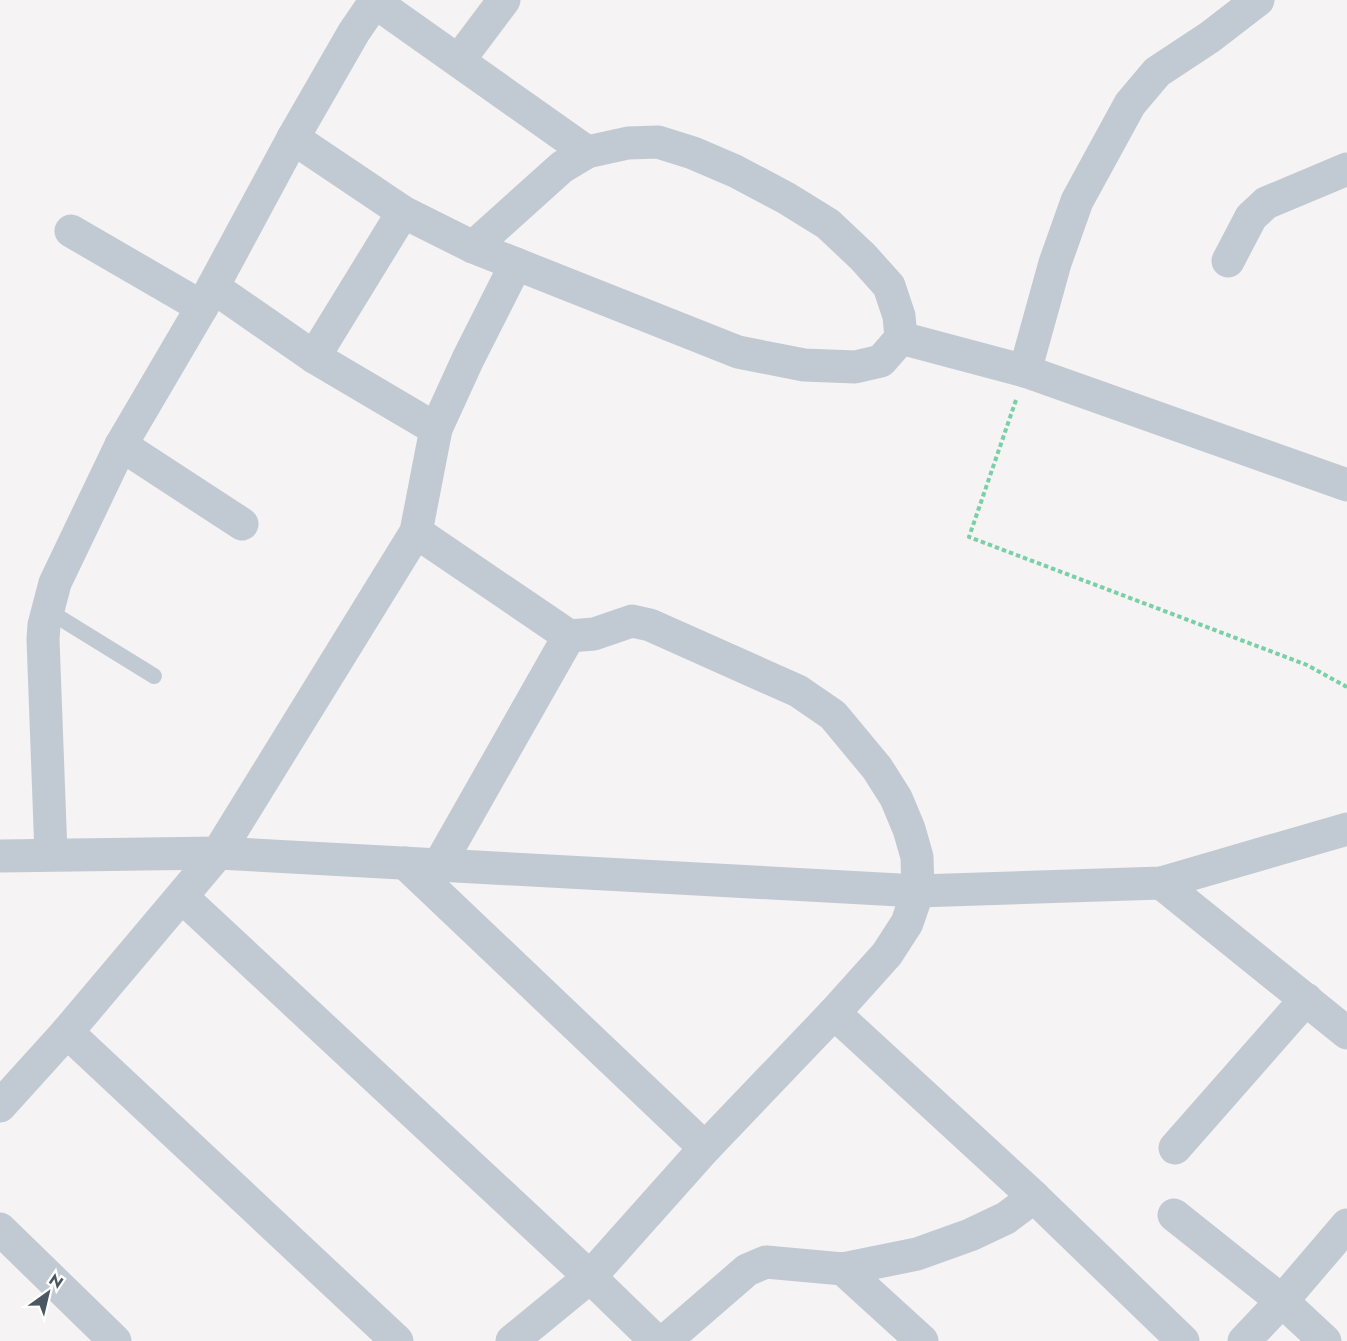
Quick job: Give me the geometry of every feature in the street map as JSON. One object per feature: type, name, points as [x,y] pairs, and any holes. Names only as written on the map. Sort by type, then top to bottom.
[{"type":"street","points":[[459,60],[504,0]]},
{"type":"street","points":[[1025,371],[1055,263],[1077,201],[1130,104],[1157,72],[1210,37],[1258,0]]},
{"type":"street","points":[[51,855],[43,639],[47,610],[55,583],[121,445],[207,297],[293,138],[354,32],[376,1],[587,152]]},
{"type":"street","points":[[293,138],[404,212],[473,247],[738,352],[804,365],[855,367],[881,361],[901,338],[899,316],[889,286],[863,257],[828,224],[786,198],[714,162],[658,142],[627,143],[587,152],[562,167],[473,247]]},
{"type":"street","points":[[1228,261],[1251,217],[1266,204],[1347,169]]},
{"type":"street","points":[[314,357],[404,212]]},
{"type":"street","points":[[71,231],[207,297],[436,429]]},
{"type":"street","points":[[0,1106],[67,1032],[218,853],[416,532],[436,429],[516,264]]},
{"type":"street","points":[[901,338],[1025,371],[1347,485]]},
{"type":"street","points":[[121,445],[242,524]]},
{"type":"street","points":[[416,532],[569,636],[594,634],[632,621],[650,625],[798,691],[833,715],[877,768],[896,798],[909,829],[917,857],[918,891],[907,923],[887,954],[705,1148],[590,1277],[512,1341]]},
{"type":"street","points":[[439,865],[569,636]]},
{"type":"street","points":[[0,856],[218,853],[918,891],[1161,882],[1347,829]]},
{"type":"street","points":[[405,863],[705,1148]]},
{"type":"street","points":[[1161,882],[1347,1033]]},
{"type":"street","points":[[182,897],[656,1341]]},
{"type":"street","points":[[1175,1148],[1306,999]]},
{"type":"street","points":[[834,1013],[1034,1197],[1183,1341]]},
{"type":"street","points":[[67,1032],[397,1341]]},
{"type":"street","points":[[665,1341],[747,1270],[766,1262],[843,1269],[917,1254],[970,1235],[1006,1218],[1034,1197]]},
{"type":"street","points":[[1174,1215],[1282,1300],[1325,1341]]},
{"type":"street","points":[[1244,1341],[1346,1227]]},
{"type":"street","points":[[0,1229],[115,1341]]},
{"type":"street","points":[[843,1269],[922,1341]]},
{"type":"lane","points":[[47,610],[154,676]]},
{"type":"path","points":[[1025,371],[969,537],[1307,665],[1347,687]]}]
